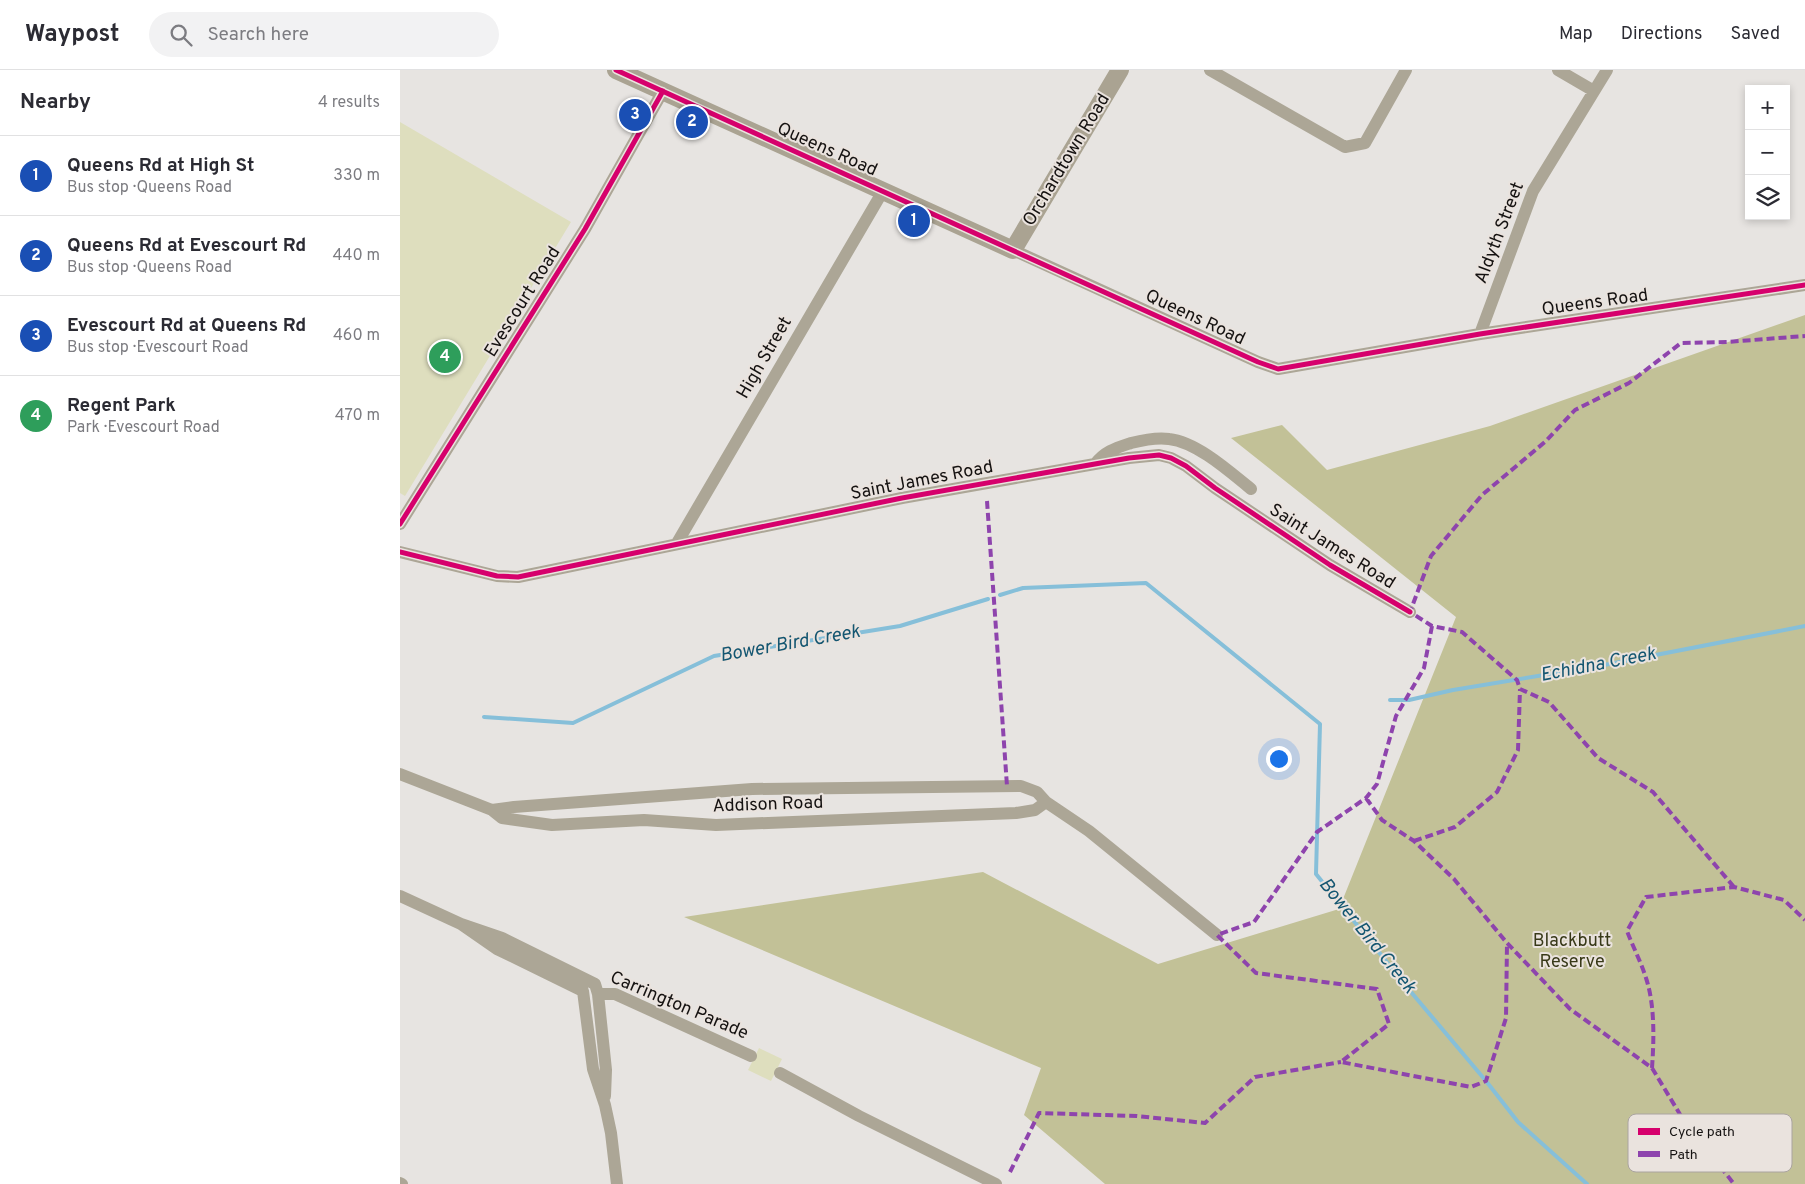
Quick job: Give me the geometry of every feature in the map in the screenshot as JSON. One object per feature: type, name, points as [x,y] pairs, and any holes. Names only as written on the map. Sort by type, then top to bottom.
[{"type":"street","name":"Queens Road","points":[[616,70],[1258,362],[1278,369],[1480,334],[1805,285]]},
{"type":"street","name":"Orchardtown Road","points":[[1013,250],[1120,70]]},
{"type":"street","points":[[1210,70],[1345,146],[1366,142],[1406,70]]},
{"type":"street","points":[[1558,70],[1594,91]]},
{"type":"street","name":"Aldyth Street","points":[[1480,334],[1534,191],[1607,70]]},
{"type":"street","name":"Evescourt Road","points":[[400,524],[585,229],[664,91]]},
{"type":"street","name":"High Street","points":[[677,543],[883,190]]},
{"type":"street","name":"Saint James Road","points":[[1095,464],[1101,456],[1110,450],[1154,438],[1171,439],[1189,445],[1252,489]]},
{"type":"street","name":"Saint James Road","points":[[400,552],[497,576],[518,577],[902,498],[1095,464],[1159,455],[1171,458],[1186,466],[1214,488],[1330,565],[1410,612]]},
{"type":"street","name":"Addison Road","points":[[400,774],[492,810],[502,818],[552,825],[644,820],[716,825],[1016,813],[1035,810],[1046,802]]},
{"type":"street","name":"Addison Road","points":[[492,810],[752,789],[1021,786],[1037,792],[1046,802],[1090,831],[1217,935]]},
{"type":"street","name":"Carrington Parade","points":[[400,896],[461,924],[502,938],[595,984],[598,994],[616,994],[751,1056]]},
{"type":"street","name":"Carrington Parade","points":[[461,924],[497,949],[583,991],[593,1069],[605,1105]]},
{"type":"street","points":[[598,994],[606,1070],[605,1105],[611,1133],[617,1184]]},
{"type":"street","points":[[780,1073],[860,1116],[996,1184]]},
{"type":"green space","points":[[400,122],[571,222],[405,496],[400,493]]},
{"type":"green space","name":"Blackbutt Reserve","points":[[1805,315],[1805,1184],[1105,1184],[1024,1115],[1041,1068],[684,917],[983,872],[1158,964],[1339,909],[1456,617],[1231,438],[1282,425],[1327,470],[1490,426]]},
{"type":"green space","points":[[759,1048],[782,1059],[771,1081],[748,1070]]},
{"type":"waterway","name":"Bower Bird Creek","points":[[1000,595],[1023,588],[1146,583],[1320,724],[1316,874],[1518,1122],[1587,1184]]},
{"type":"waterway","name":"Bower Bird Creek","points":[[484,717],[573,723],[714,656],[900,626],[988,599]]},
{"type":"waterway","name":"Echidna Creek","points":[[1390,700],[1409,700],[1453,690],[1599,666],[1805,626]]},
{"type":"marked path","points":[[1734,887],[1653,792],[1598,758],[1549,702],[1520,689],[1517,680],[1462,632],[1432,626],[1410,612],[1431,556],[1482,495],[1546,441],[1575,410],[1629,383],[1681,343],[1727,342],[1805,336]]},
{"type":"marked path","points":[[987,501],[1007,786]]},
{"type":"marked path","points":[[1432,626],[1424,668],[1396,716],[1377,784],[1366,798],[1317,832],[1254,922],[1217,935],[1256,973],[1377,989],[1389,1024],[1341,1062],[1471,1087],[1486,1081],[1506,1018],[1507,943]]},
{"type":"marked path","points":[[1414,841],[1455,827],[1497,792],[1518,750],[1520,689]]},
{"type":"marked path","points":[[1366,798],[1382,820],[1414,841],[1454,879],[1507,943],[1570,1009],[1652,1068],[1680,1114]]},
{"type":"marked path","points":[[1652,1068],[1653,1034],[1649,988],[1627,931],[1646,897],[1734,887],[1784,900],[1805,920]]},
{"type":"marked path","points":[[1010,1172],[1039,1113],[1137,1116],[1205,1123],[1255,1077],[1341,1062]]},
{"type":"marked path","points":[[1725,1172],[1734,1184]]},
{"type":"cycle path","points":[[616,70],[1258,362],[1278,369],[1480,334],[1805,285]]},
{"type":"cycle path","points":[[400,524],[585,229],[663,91]]},
{"type":"cycle path","points":[[400,552],[497,576],[518,577],[902,498],[1129,458],[1159,455],[1171,458],[1186,466],[1215,488],[1330,565],[1410,612]]},
{"type":"place","name":"Evescourt Rd at Queens Rd","points":[[635,115]]},
{"type":"place","name":"Queens Rd at Evescourt Rd","points":[[692,122]]},
{"type":"place","name":"Queens Rd at High St","points":[[914,221]]},
{"type":"place","name":"Regent Park","points":[[445,357]]}]
